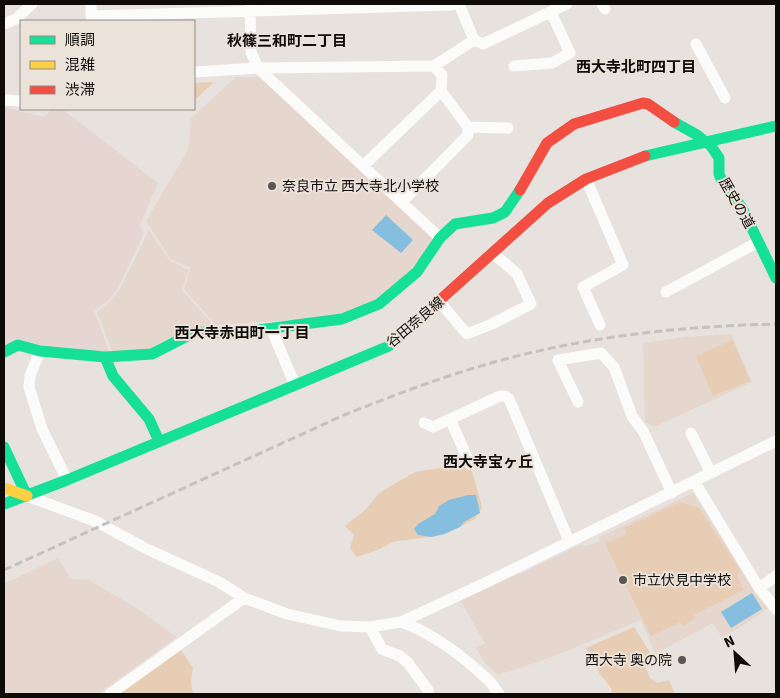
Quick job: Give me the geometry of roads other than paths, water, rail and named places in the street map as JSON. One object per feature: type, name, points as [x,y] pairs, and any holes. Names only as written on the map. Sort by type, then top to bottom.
[{"type":"street","points":[[91,4],[92,19],[250,8],[361,9],[449,6],[457,4],[474,40],[483,44],[567,4]]},
{"type":"street","points":[[29,20],[30,5]]},
{"type":"street","points":[[4,24],[16,19],[30,5]]},
{"type":"street","points":[[4,352],[18,345],[40,351],[105,357],[152,354],[195,332],[236,333],[342,320],[379,304],[417,272],[440,238],[258,68],[251,52],[250,8]]},
{"type":"street","points":[[514,66],[552,63],[570,53],[551,12]]},
{"type":"street","points":[[195,72],[258,68],[434,66],[474,40]]},
{"type":"street","points":[[696,44],[725,98]]},
{"type":"street","points":[[402,202],[468,135],[468,127],[441,91],[442,75],[434,66]]},
{"type":"street","points":[[363,166],[441,91]]},
{"type":"street","points":[[4,100],[20,101]]},
{"type":"street","name":"歴史の道","points":[[440,238],[454,224],[493,218],[505,212],[515,199],[547,144],[574,124],[643,103],[648,104],[711,146],[719,158],[722,181],[742,208],[776,278]]},
{"type":"street","name":"谷田奈良線","points":[[4,504],[67,480],[389,346],[548,203],[586,180],[637,158],[776,126]]},
{"type":"street","points":[[468,127],[508,128]]},
{"type":"street","points":[[586,180],[623,265],[583,287],[600,325]]},
{"type":"street","points":[[666,292],[758,242]]},
{"type":"street","points":[[440,301],[467,334],[492,324],[531,304],[517,274],[493,253]]},
{"type":"street","points":[[271,328],[295,384]]},
{"type":"street","points":[[40,351],[30,376],[29,388],[42,429],[67,480]]},
{"type":"street","points":[[578,402],[558,360],[601,353],[614,367],[632,416],[643,431],[672,493]]},
{"type":"street","points":[[105,357],[113,376],[149,419],[159,441]]},
{"type":"street","points":[[424,423],[433,426],[500,396],[505,396],[509,399],[569,541]]},
{"type":"street","points":[[450,419],[470,464]]},
{"type":"street","points":[[691,433],[711,472]]},
{"type":"street","points":[[4,488],[95,521],[147,549],[219,582],[244,598],[287,614],[341,626],[370,627],[400,622],[481,585],[776,441]]},
{"type":"street","points":[[4,447],[27,496]]},
{"type":"street","points":[[694,481],[759,588],[776,609]]},
{"type":"street","points":[[759,588],[776,576]]},
{"type":"street","points":[[110,694],[244,598]]},
{"type":"street","points":[[400,622],[418,627],[453,651],[489,680],[499,694]]},
{"type":"street","points":[[370,627],[382,649],[400,656],[428,690],[428,694]]},
{"type":"water","points":[[386,215],[413,240],[401,253],[372,230]]},
{"type":"water","points":[[476,495],[480,513],[464,522],[460,527],[444,534],[431,537],[418,535],[414,529],[418,524],[435,514],[439,506],[449,500]]},
{"type":"water","points":[[752,593],[762,609],[731,628],[721,612]]},
{"type":"railway","points":[[4,570],[344,415],[470,369],[545,349],[611,337],[710,327],[776,324]]},
{"type":"place","name":"奈良市立 西大寺北小学校","points":[[272,186]]},
{"type":"place","name":"市立伏見中学校","points":[[623,580]]},
{"type":"place","name":"西大寺 奥の院","points":[[682,660]]},
{"type":"district","name":"秋篠三和町二丁目","points":[[287,41]]},
{"type":"district","name":"西大寺北町四丁目","points":[[636,67]]},
{"type":"district","name":"西大寺赤田町一丁目","points":[[242,333]]},
{"type":"district","name":"西大寺宝ヶ丘","points":[[488,462]]}]
